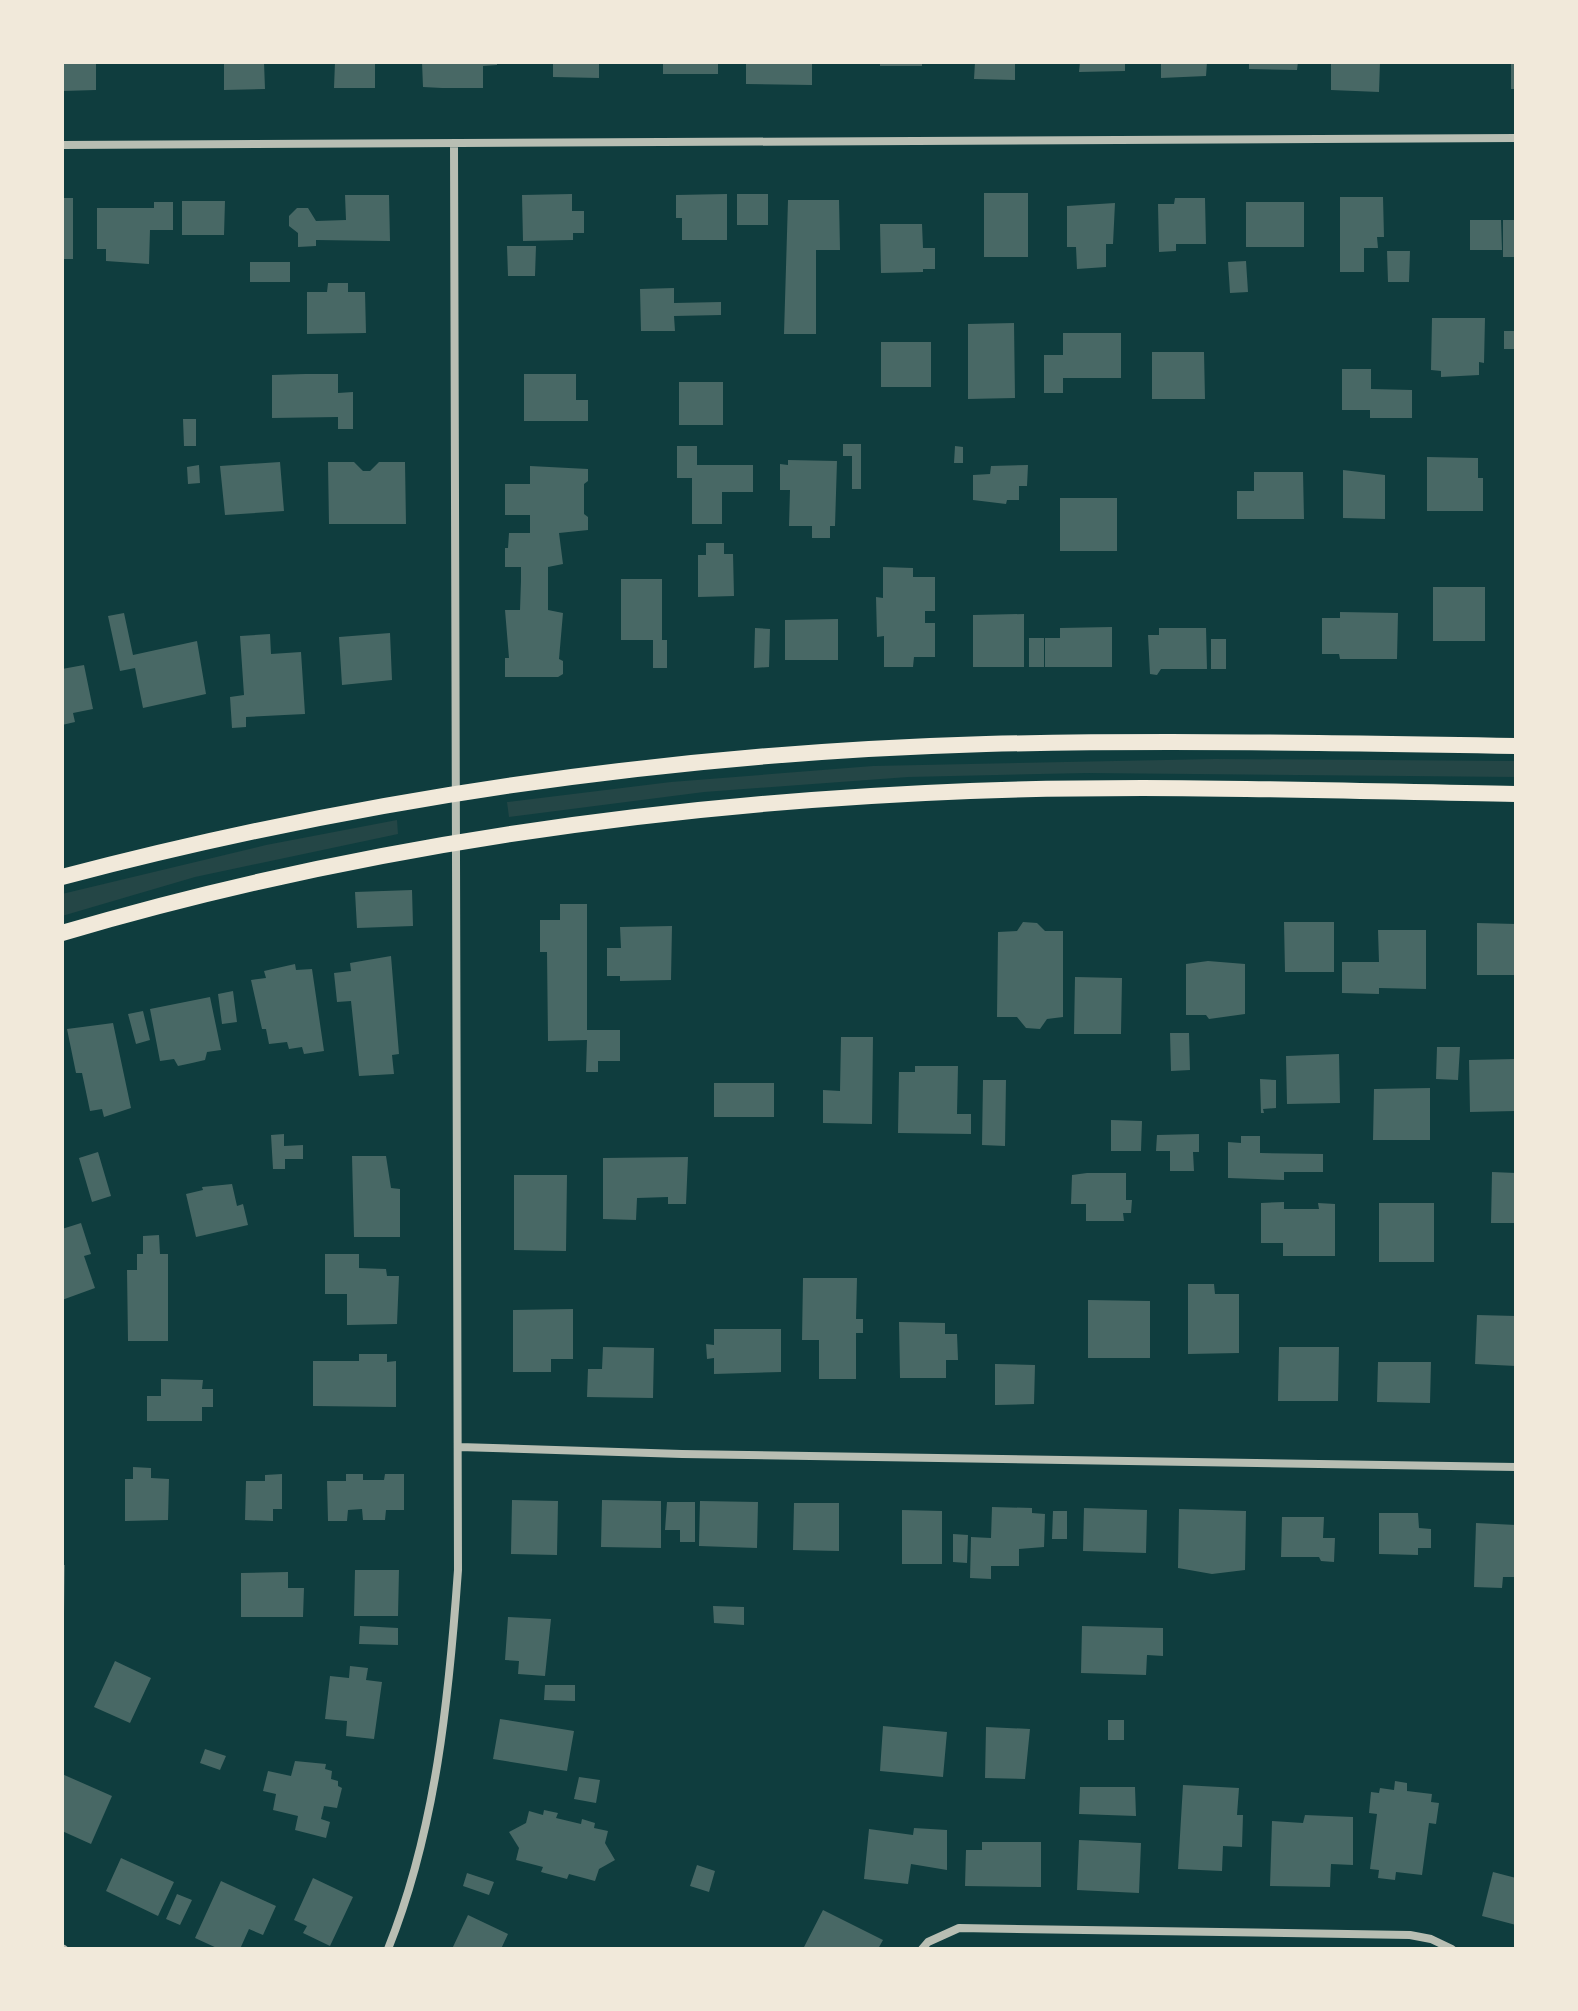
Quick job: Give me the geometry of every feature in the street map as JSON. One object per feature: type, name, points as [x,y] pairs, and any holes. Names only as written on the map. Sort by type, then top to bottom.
[{"type":"main road","points":[[62,877],[296,822],[456,795],[777,756],[971,745],[1516,746]]},
{"type":"main road","points":[[62,933],[229,886],[456,841],[669,814],[944,792],[1077,789],[1516,794]]},
{"type":"street","points":[[62,145],[1516,138]]},
{"type":"street","points":[[388,1949],[431,1795],[450,1677],[458,1570],[454,144]]},
{"type":"street","points":[[459,1447],[682,1454],[1516,1467]]},
{"type":"street","points":[[922,1949],[928,1942],[959,1928],[1410,1935],[1431,1939],[1452,1949]]},
{"type":"shaded area","points":[[1215,759],[1516,761],[1516,777],[1087,773],[908,777],[704,792],[509,817],[507,802],[671,782],[873,766]]},
{"type":"shaded area","points":[[397,820],[398,834],[195,877],[62,916],[62,894],[266,845]]},
{"type":"building","points":[[62,62],[96,62],[96,90],[62,91]]},
{"type":"building","points":[[224,62],[264,62],[265,89],[224,90]]},
{"type":"building","points":[[335,62],[375,62],[375,88],[334,88]]},
{"type":"building","points":[[422,62],[497,62],[497,65],[483,66],[483,88],[442,88],[423,87]]},
{"type":"building","points":[[553,62],[599,62],[599,78],[553,77]]},
{"type":"building","points":[[663,62],[718,62],[718,74],[663,74]]},
{"type":"building","points":[[746,62],[812,62],[812,85],[746,84]]},
{"type":"building","points":[[880,62],[922,62],[922,66],[880,66]]},
{"type":"building","points":[[975,62],[1015,62],[1015,80],[974,79]]},
{"type":"building","points":[[1080,62],[1125,62],[1125,71],[1079,72]]},
{"type":"building","points":[[1161,62],[1207,62],[1206,76],[1161,78]]},
{"type":"building","points":[[1249,62],[1298,62],[1297,70],[1249,69]]},
{"type":"building","points":[[1331,62],[1380,62],[1379,92],[1331,90]]},
{"type":"building","points":[[1511,62],[1516,62],[1516,89],[1511,89]]},
{"type":"building","points":[[984,193],[1028,193],[1028,257],[984,257]]},
{"type":"building","points":[[572,194],[572,211],[584,211],[584,233],[573,233],[573,240],[523,241],[522,195]]},
{"type":"building","points":[[727,194],[727,240],[682,240],[682,218],[676,218],[676,195]]},
{"type":"building","points":[[737,194],[768,194],[768,225],[737,225]]},
{"type":"building","points":[[345,195],[389,195],[390,241],[316,240],[316,246],[298,247],[298,233],[289,226],[289,216],[297,208],[308,208],[316,221],[346,220]]},
{"type":"building","points":[[1340,197],[1383,197],[1384,237],[1377,237],[1378,248],[1364,248],[1364,272],[1340,272]]},
{"type":"building","points":[[62,198],[73,198],[73,259],[62,259]]},
{"type":"building","points":[[1175,198],[1205,198],[1206,244],[1176,244],[1176,251],[1159,252],[1158,204],[1174,204]]},
{"type":"building","points":[[788,200],[839,200],[840,250],[816,250],[816,334],[784,334]]},
{"type":"building","points":[[182,201],[225,201],[224,235],[182,235]]},
{"type":"building","points":[[154,202],[173,202],[173,230],[150,230],[149,264],[106,261],[106,249],[97,249],[97,208],[154,208]]},
{"type":"building","points":[[1246,202],[1304,202],[1304,247],[1246,247]]},
{"type":"building","points":[[1115,203],[1113,244],[1106,244],[1106,267],[1077,269],[1076,247],[1067,247],[1067,206]]},
{"type":"building","points":[[1470,220],[1501,220],[1502,250],[1470,250]]},
{"type":"building","points":[[1503,220],[1516,220],[1516,257],[1503,257]]},
{"type":"building","points":[[880,224],[922,224],[923,248],[935,248],[935,269],[881,273]]},
{"type":"building","points":[[507,246],[536,246],[535,276],[508,276]]},
{"type":"building","points":[[1387,251],[1410,251],[1409,282],[1388,282]]},
{"type":"building","points":[[1246,261],[1248,292],[1230,293],[1228,262]]},
{"type":"building","points":[[250,262],[290,262],[290,282],[250,282]]},
{"type":"building","points":[[328,283],[348,283],[348,292],[365,292],[366,333],[307,334],[307,292],[327,292]]},
{"type":"building","points":[[674,288],[674,303],[721,302],[721,315],[674,316],[675,331],[641,331],[640,289]]},
{"type":"building","points":[[1432,318],[1485,318],[1484,363],[1479,362],[1479,375],[1441,377],[1441,371],[1431,370]]},
{"type":"building","points":[[1014,323],[1015,398],[968,399],[968,324]]},
{"type":"building","points":[[1504,331],[1516,331],[1516,349],[1504,349]]},
{"type":"building","points":[[1063,333],[1121,333],[1121,378],[1063,378],[1063,393],[1044,393],[1044,355],[1063,355]]},
{"type":"building","points":[[881,342],[931,342],[931,387],[881,387]]},
{"type":"building","points":[[1152,352],[1204,352],[1205,399],[1152,399]]},
{"type":"building","points":[[1342,369],[1371,369],[1371,389],[1412,390],[1412,418],[1370,418],[1370,410],[1342,410]]},
{"type":"building","points":[[338,374],[338,393],[353,392],[353,429],[338,429],[338,417],[272,418],[272,375]]},
{"type":"building","points":[[524,374],[576,374],[576,400],[588,400],[588,421],[524,421]]},
{"type":"building","points":[[679,382],[723,382],[723,425],[679,425]]},
{"type":"building","points":[[183,419],[196,419],[196,446],[184,446]]},
{"type":"building","points":[[843,444],[861,444],[861,489],[852,489],[852,456],[843,456]]},
{"type":"building","points":[[677,446],[697,446],[697,465],[753,465],[753,492],[722,492],[722,524],[692,524],[692,478],[677,478]]},
{"type":"building","points":[[955,446],[963,447],[963,463],[954,463]]},
{"type":"building","points":[[1427,457],[1478,458],[1478,478],[1483,478],[1483,511],[1427,511]]},
{"type":"building","points":[[788,460],[837,461],[835,526],[830,526],[830,538],[812,538],[812,526],[789,526],[790,490],[780,490],[780,464],[788,465]]},
{"type":"building","points":[[280,462],[284,511],[225,515],[220,466]]},
{"type":"building","points":[[328,462],[354,462],[363,471],[370,471],[379,462],[405,462],[406,524],[329,524]]},
{"type":"building","points":[[199,465],[200,483],[188,484],[187,467]]},
{"type":"building","points":[[1028,465],[1027,486],[1019,486],[1019,500],[1007,500],[1006,504],[973,500],[973,475],[990,474],[991,466]]},
{"type":"building","points":[[530,466],[588,469],[588,481],[584,484],[584,514],[588,517],[588,530],[559,533],[563,564],[548,567],[548,610],[563,613],[559,659],[563,661],[563,674],[558,677],[505,677],[505,658],[509,658],[505,610],[520,610],[521,567],[505,567],[505,548],[508,548],[509,533],[530,533],[530,515],[505,515],[505,484],[530,484]]},
{"type":"building","points":[[1343,470],[1385,475],[1385,519],[1343,518]]},
{"type":"building","points":[[1254,472],[1303,472],[1304,519],[1237,519],[1237,491],[1254,491]]},
{"type":"building","points":[[1060,498],[1117,498],[1117,551],[1060,551]]},
{"type":"building","points":[[706,543],[724,543],[724,554],[733,554],[734,596],[698,597],[698,555],[706,555]]},
{"type":"building","points":[[883,567],[913,568],[913,577],[935,577],[935,611],[925,611],[925,623],[935,623],[935,657],[914,657],[913,667],[884,667],[884,636],[877,637],[876,597],[883,598]]},
{"type":"building","points":[[621,579],[662,579],[662,640],[667,640],[667,668],[653,668],[653,640],[621,640]]},
{"type":"building","points":[[1433,587],[1485,587],[1485,641],[1433,641]]},
{"type":"building","points":[[1340,612],[1398,613],[1397,659],[1340,659],[1339,654],[1322,654],[1322,618],[1340,618]]},
{"type":"building","points":[[124,613],[133,655],[197,641],[206,694],[143,708],[135,668],[120,671],[108,616]]},
{"type":"building","points":[[1024,614],[1024,667],[973,667],[973,615]]},
{"type":"building","points":[[838,619],[838,660],[785,660],[785,620]]},
{"type":"building","points":[[1112,627],[1112,667],[1045,667],[1045,638],[1060,638],[1060,628]]},
{"type":"building","points":[[755,628],[770,629],[769,667],[754,668]]},
{"type":"building","points":[[1159,628],[1206,628],[1207,669],[1161,669],[1157,675],[1150,674],[1148,635],[1159,635]]},
{"type":"building","points":[[390,633],[392,680],[342,685],[339,637]]},
{"type":"building","points":[[270,634],[271,654],[301,652],[305,714],[246,717],[246,727],[232,728],[230,697],[244,695],[240,636]]},
{"type":"building","points":[[1029,638],[1044,638],[1044,667],[1029,667]]},
{"type":"building","points":[[1211,639],[1226,639],[1226,669],[1211,669]]},
{"type":"building","points":[[84,665],[93,709],[73,713],[75,722],[62,725],[62,669]]},
{"type":"building","points":[[412,890],[413,926],[357,928],[355,892]]},
{"type":"building","points":[[560,904],[587,904],[587,1030],[620,1030],[620,1061],[598,1061],[598,1072],[586,1072],[587,1040],[548,1041],[547,952],[540,952],[540,920],[560,920]]},
{"type":"building","points":[[1023,922],[1037,923],[1045,931],[1063,931],[1063,1017],[1047,1019],[1040,1029],[1026,1028],[1017,1017],[997,1017],[998,932],[1017,931]]},
{"type":"building","points":[[1284,922],[1334,922],[1334,972],[1285,972]]},
{"type":"building","points":[[1477,923],[1516,924],[1516,975],[1477,975]]},
{"type":"building","points":[[672,926],[671,980],[620,981],[620,976],[607,976],[607,948],[621,948],[620,927]]},
{"type":"building","points":[[1378,930],[1426,930],[1426,989],[1379,988],[1379,994],[1342,993],[1342,962],[1379,962]]},
{"type":"building","points":[[391,956],[399,1054],[392,1055],[394,1074],[359,1076],[351,1001],[337,1002],[334,973],[351,971],[350,963]]},
{"type":"building","points":[[1208,961],[1245,964],[1245,1014],[1209,1019],[1206,1015],[1186,1015],[1186,964]]},
{"type":"building","points":[[295,964],[296,970],[312,969],[324,1051],[304,1054],[302,1047],[289,1049],[287,1042],[269,1044],[266,1029],[262,1029],[251,980],[266,978],[264,971]]},
{"type":"building","points":[[1075,977],[1122,978],[1121,1034],[1074,1034]]},
{"type":"building","points":[[233,991],[237,1022],[222,1024],[218,994]]},
{"type":"building","points":[[210,997],[221,1050],[207,1052],[205,1060],[178,1066],[174,1059],[160,1061],[150,1009]]},
{"type":"building","points":[[143,1011],[150,1040],[136,1044],[128,1014]]},
{"type":"building","points":[[113,1023],[131,1108],[104,1117],[102,1109],[90,1111],[82,1073],[76,1073],[67,1029]]},
{"type":"building","points":[[1170,1033],[1189,1033],[1190,1070],[1171,1071]]},
{"type":"building","points":[[841,1037],[873,1037],[872,1124],[823,1123],[823,1090],[840,1091]]},
{"type":"building","points":[[1437,1047],[1460,1047],[1458,1080],[1436,1079]]},
{"type":"building","points":[[1339,1054],[1340,1103],[1287,1104],[1286,1056]]},
{"type":"building","points":[[1516,1059],[1516,1111],[1470,1112],[1469,1060]]},
{"type":"building","points":[[915,1066],[958,1066],[957,1114],[971,1114],[971,1134],[898,1133],[899,1072],[915,1072]]},
{"type":"building","points":[[1260,1079],[1276,1080],[1276,1108],[1263,1109],[1264,1113],[1261,1113]]},
{"type":"building","points":[[983,1080],[1006,1080],[1005,1146],[982,1145]]},
{"type":"building","points":[[714,1083],[774,1083],[774,1117],[714,1117]]},
{"type":"building","points":[[1430,1088],[1430,1140],[1373,1140],[1374,1089]]},
{"type":"building","points":[[1111,1120],[1142,1121],[1141,1151],[1111,1151]]},
{"type":"building","points":[[284,1134],[284,1146],[303,1145],[303,1159],[285,1159],[285,1169],[273,1169],[271,1135]]},
{"type":"building","points":[[1199,1134],[1199,1152],[1193,1152],[1194,1171],[1170,1171],[1170,1151],[1156,1151],[1157,1135]]},
{"type":"building","points":[[1241,1136],[1260,1136],[1260,1153],[1323,1154],[1323,1172],[1284,1172],[1284,1180],[1228,1178],[1228,1142],[1241,1143]]},
{"type":"building","points":[[98,1152],[111,1196],[92,1202],[79,1158]]},
{"type":"building","points":[[352,1156],[386,1156],[391,1188],[400,1189],[400,1237],[354,1237]]},
{"type":"building","points":[[688,1157],[686,1204],[668,1204],[668,1197],[637,1198],[636,1220],[603,1219],[603,1158]]},
{"type":"building","points":[[1492,1172],[1516,1173],[1516,1223],[1491,1223]]},
{"type":"building","points":[[1126,1173],[1126,1200],[1132,1200],[1131,1213],[1123,1213],[1124,1221],[1086,1221],[1086,1204],[1071,1204],[1072,1175]]},
{"type":"building","points":[[514,1175],[567,1175],[566,1251],[514,1250]]},
{"type":"building","points":[[232,1184],[237,1206],[243,1204],[248,1225],[196,1237],[186,1194],[203,1190],[202,1187]]},
{"type":"building","points":[[1284,1202],[1284,1209],[1319,1209],[1318,1203],[1335,1204],[1335,1256],[1283,1256],[1283,1243],[1261,1243],[1261,1203]]},
{"type":"building","points":[[1379,1203],[1434,1203],[1434,1262],[1379,1262]]},
{"type":"building","points":[[81,1223],[91,1254],[84,1256],[95,1288],[62,1300],[62,1229]]},
{"type":"building","points":[[159,1235],[160,1254],[168,1254],[168,1341],[128,1341],[127,1270],[137,1270],[137,1254],[143,1254],[143,1236]]},
{"type":"building","points":[[325,1254],[359,1254],[359,1268],[386,1269],[387,1276],[399,1276],[397,1324],[347,1325],[347,1294],[325,1294]]},
{"type":"building","points":[[803,1278],[857,1278],[856,1319],[863,1319],[863,1333],[856,1333],[856,1379],[819,1379],[819,1340],[802,1340]]},
{"type":"building","points":[[1188,1284],[1214,1284],[1215,1294],[1239,1294],[1239,1353],[1188,1354]]},
{"type":"building","points":[[1088,1300],[1150,1301],[1150,1358],[1088,1358]]},
{"type":"building","points":[[573,1309],[573,1359],[551,1359],[551,1372],[513,1372],[513,1310]]},
{"type":"building","points":[[1477,1315],[1516,1316],[1516,1366],[1475,1364]]},
{"type":"building","points":[[899,1322],[945,1323],[945,1334],[957,1334],[958,1360],[946,1360],[946,1378],[900,1378]]},
{"type":"building","points":[[714,1329],[781,1329],[781,1372],[714,1374],[714,1358],[707,1359],[706,1344],[714,1345]]},
{"type":"building","points":[[603,1347],[654,1348],[653,1398],[587,1397],[588,1369],[602,1369]]},
{"type":"building","points":[[1279,1347],[1339,1347],[1338,1401],[1278,1401]]},
{"type":"building","points":[[359,1354],[387,1354],[387,1362],[396,1361],[396,1407],[313,1406],[313,1361],[359,1361]]},
{"type":"building","points":[[1378,1362],[1431,1362],[1430,1403],[1377,1402]]},
{"type":"building","points":[[995,1364],[1035,1365],[1034,1404],[995,1405]]},
{"type":"building","points":[[161,1379],[203,1380],[202,1389],[213,1389],[213,1407],[202,1407],[202,1421],[147,1421],[147,1396],[161,1396]]},
{"type":"building","points":[[133,1467],[151,1468],[151,1478],[169,1479],[168,1520],[125,1521],[125,1479],[133,1479]]},
{"type":"building","points":[[282,1474],[282,1509],[273,1509],[273,1521],[245,1520],[246,1481],[265,1481],[265,1475]]},
{"type":"building","points":[[346,1474],[363,1474],[363,1480],[384,1480],[385,1474],[404,1474],[404,1510],[386,1510],[385,1520],[363,1520],[362,1509],[348,1510],[347,1521],[328,1521],[327,1481],[346,1481]]},
{"type":"building","points":[[512,1500],[558,1501],[557,1555],[511,1554]]},
{"type":"building","points":[[602,1500],[661,1501],[661,1548],[601,1547]]},
{"type":"building","points":[[700,1501],[758,1502],[757,1548],[699,1546]]},
{"type":"building","points":[[667,1502],[695,1502],[695,1542],[680,1542],[680,1530],[665,1530]]},
{"type":"building","points":[[794,1503],[839,1503],[839,1551],[793,1550]]},
{"type":"building","points":[[992,1507],[1032,1508],[1032,1513],[1045,1514],[1044,1547],[1019,1549],[1019,1566],[991,1566],[991,1579],[970,1578],[971,1537],[991,1538]]},
{"type":"building","points":[[1084,1508],[1147,1510],[1146,1553],[1083,1551]]},
{"type":"building","points":[[1179,1509],[1246,1511],[1245,1570],[1212,1574],[1178,1568]]},
{"type":"building","points":[[902,1510],[942,1511],[942,1564],[902,1564]]},
{"type":"building","points":[[1053,1511],[1067,1511],[1067,1539],[1052,1539]]},
{"type":"building","points":[[1379,1513],[1418,1513],[1419,1528],[1431,1529],[1431,1548],[1418,1548],[1418,1555],[1379,1554]]},
{"type":"building","points":[[1282,1517],[1324,1517],[1323,1538],[1335,1538],[1334,1562],[1321,1561],[1319,1557],[1281,1557]]},
{"type":"building","points":[[1476,1523],[1516,1525],[1516,1577],[1503,1577],[1502,1588],[1474,1587]]},
{"type":"building","points":[[953,1534],[968,1535],[967,1563],[953,1562]]},
{"type":"building","points":[[62,1565],[65,1565],[64,1614],[62,1614]]},
{"type":"building","points":[[355,1570],[399,1570],[398,1616],[354,1616]]},
{"type":"building","points":[[288,1572],[288,1588],[304,1588],[303,1617],[241,1617],[241,1573]]},
{"type":"building","points":[[713,1606],[744,1607],[744,1625],[714,1623]]},
{"type":"building","points":[[508,1617],[551,1619],[545,1676],[518,1674],[519,1661],[505,1660]]},
{"type":"building","points":[[360,1626],[398,1628],[398,1645],[359,1644]]},
{"type":"building","points":[[1082,1626],[1163,1628],[1163,1656],[1147,1655],[1146,1675],[1081,1673]]},
{"type":"building","points":[[115,1661],[151,1678],[130,1723],[94,1707]]},
{"type":"building","points":[[350,1666],[368,1668],[366,1680],[382,1682],[374,1739],[346,1736],[347,1721],[325,1719],[330,1676],[349,1678]]},
{"type":"building","points":[[545,1685],[575,1685],[575,1701],[544,1700]]},
{"type":"building","points":[[500,1719],[574,1731],[567,1771],[493,1759]]},
{"type":"building","points":[[1108,1720],[1124,1720],[1124,1740],[1108,1740]]},
{"type":"building","points":[[883,1726],[947,1732],[943,1777],[880,1771]]},
{"type":"building","points":[[986,1727],[1030,1729],[1025,1779],[985,1778]]},
{"type":"building","points":[[205,1749],[226,1756],[220,1770],[200,1763]]},
{"type":"building","points":[[295,1761],[326,1764],[325,1769],[332,1771],[331,1779],[338,1781],[338,1786],[342,1788],[337,1808],[324,1806],[321,1819],[330,1822],[326,1838],[295,1830],[298,1816],[273,1810],[276,1794],[263,1791],[268,1771],[291,1776]]},
{"type":"building","points":[[62,1774],[112,1796],[91,1844],[62,1831]]},
{"type":"building","points":[[579,1777],[600,1780],[596,1803],[574,1799]]},
{"type":"building","points":[[1395,1781],[1407,1783],[1407,1791],[1432,1794],[1431,1802],[1439,1803],[1436,1824],[1429,1823],[1422,1875],[1396,1872],[1395,1880],[1378,1878],[1379,1870],[1370,1869],[1377,1814],[1369,1813],[1371,1792],[1379,1793],[1380,1788],[1394,1790]]},
{"type":"building","points":[[1183,1785],[1239,1788],[1237,1815],[1243,1815],[1242,1847],[1223,1846],[1222,1871],[1178,1869]]},
{"type":"building","points":[[1080,1787],[1135,1787],[1136,1816],[1079,1814]]},
{"type":"building","points":[[544,1810],[558,1813],[556,1818],[581,1824],[582,1819],[595,1823],[594,1828],[608,1831],[605,1843],[615,1860],[599,1869],[595,1881],[569,1874],[567,1879],[541,1872],[543,1867],[516,1860],[519,1848],[509,1832],[526,1823],[529,1811],[543,1815]]},
{"type":"building","points":[[1305,1815],[1353,1817],[1353,1865],[1331,1864],[1330,1887],[1270,1886],[1272,1821],[1303,1823]]},
{"type":"building","points":[[914,1828],[947,1830],[947,1870],[911,1864],[908,1884],[864,1879],[869,1829],[913,1835]]},
{"type":"building","points":[[1079,1840],[1141,1843],[1139,1893],[1077,1890]]},
{"type":"building","points":[[982,1842],[1041,1842],[1041,1887],[965,1886],[966,1850],[982,1850]]},
{"type":"building","points":[[121,1858],[174,1882],[158,1916],[106,1891]]},
{"type":"building","points":[[697,1865],[715,1871],[709,1892],[690,1886]]},
{"type":"building","points":[[1493,1872],[1516,1878],[1516,1925],[1482,1916]]},
{"type":"building","points":[[467,1873],[494,1882],[489,1895],[463,1886]]},
{"type":"building","points":[[313,1878],[353,1897],[330,1946],[303,1933],[307,1926],[294,1920]]},
{"type":"building","points":[[221,1881],[276,1906],[263,1935],[249,1929],[240,1949],[219,1949],[195,1938]]},
{"type":"building","points":[[177,1894],[192,1900],[180,1925],[166,1919]]},
{"type":"building","points":[[823,1910],[883,1940],[878,1949],[803,1949]]},
{"type":"building","points":[[468,1915],[508,1934],[501,1949],[452,1949]]}]
